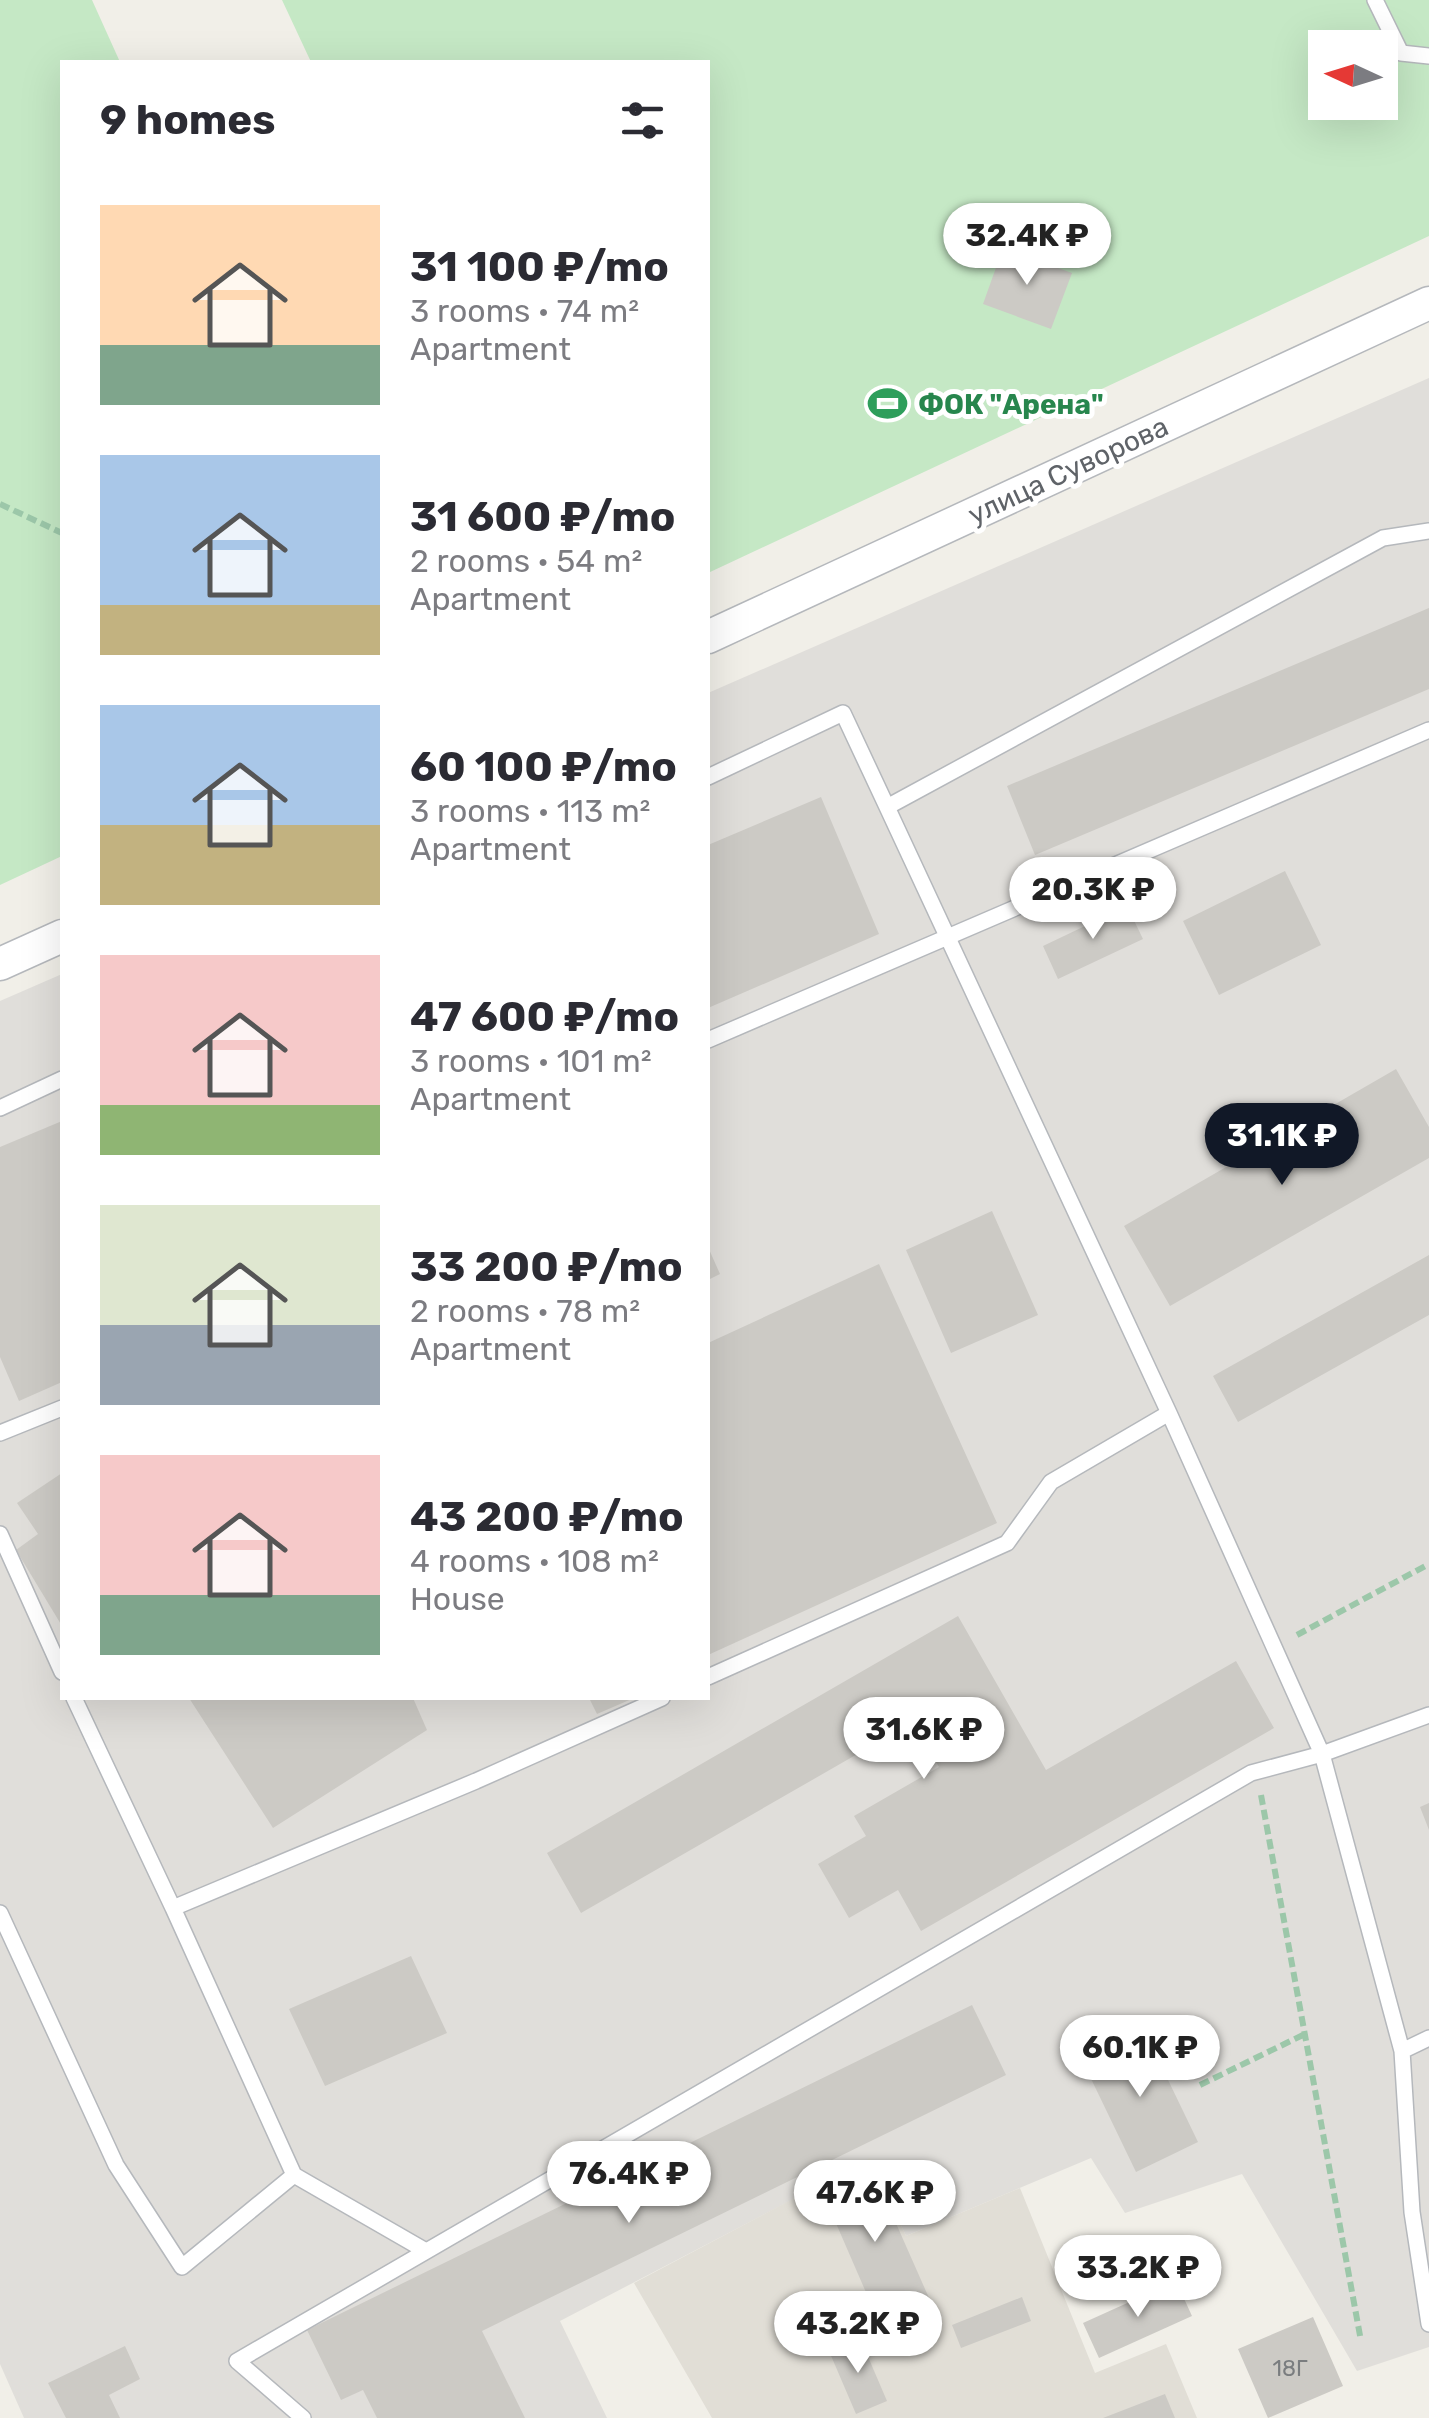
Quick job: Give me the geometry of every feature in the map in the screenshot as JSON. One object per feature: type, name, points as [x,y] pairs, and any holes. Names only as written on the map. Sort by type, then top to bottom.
[{"type":"street","name":"улица Суворова","points":[[710,636],[1429,303]]},
{"type":"street","points":[[0,964],[60,937]]},
{"type":"lane","points":[[1375,0],[1400,53],[1429,56]]},
{"type":"lane","points":[[887,807],[1383,538],[1429,531]]},
{"type":"lane","points":[[710,776],[843,714],[1169,1413],[1322,1754],[1402,2051],[1412,2212],[1429,2324]]},
{"type":"lane","points":[[710,1039],[1429,730]]},
{"type":"lane","points":[[0,1108],[60,1080]]},
{"type":"lane","points":[[0,1434],[60,1409]]},
{"type":"lane","points":[[710,1676],[1007,1543],[1051,1482],[1169,1413]]},
{"type":"lane","points":[[0,1534],[60,1668]]},
{"type":"lane","points":[[75,1700],[294,2175],[426,2252]]},
{"type":"lane","points":[[173,1908],[658,1700]]},
{"type":"lane","points":[[303,2418],[237,2361],[1251,1773],[1322,1754],[1429,1716]]},
{"type":"lane","points":[[0,1913],[116,2165],[182,2267],[294,2175]]},
{"type":"lane","points":[[1402,2051],[1429,2038]]},
{"type":"path","points":[[0,504],[60,532]]},
{"type":"path","points":[[1274,1648],[1429,1564]]},
{"type":"path","points":[[1259,1784],[1361,2340]]},
{"type":"path","points":[[1200,2085],[1305,2034]]},
{"type":"shaded area","points":[[1429,378],[1429,2347],[1357,2371],[1242,2174],[1125,2213],[1091,2158],[906,2236],[870,2159],[560,2321],[607,2418],[24,2418],[0,2364],[0,1001],[60,975],[60,1700],[710,1700],[710,692]]},
{"type":"shaded area","points":[[870,2158],[906,2236],[1020,2188],[1095,2373],[1166,2344],[1197,2418],[712,2418],[634,2283]]},
{"type":"green space","points":[[0,0],[92,0],[119,60],[60,60],[60,857],[0,885]]},
{"type":"green space","name":"ФОК \"Арена\"","points":[[282,0],[1429,0],[1429,236],[710,572],[710,60],[310,60]]},
{"type":"building","points":[[1003,248],[1072,273],[1051,329],[983,304]]},
{"type":"building","points":[[1429,608],[1429,689],[1035,855],[1007,786]]},
{"type":"building","points":[[821,797],[879,934],[710,1007],[710,844]]},
{"type":"building","points":[[1285,871],[1321,945],[1219,995],[1183,921]]},
{"type":"building","points":[[1127,906],[1143,939],[1058,979],[1043,946]]},
{"type":"building","points":[[1396,1069],[1429,1127],[1429,1158],[1170,1306],[1124,1226]]},
{"type":"building","points":[[60,1122],[60,1383],[19,1401],[0,1357],[0,1147]]},
{"type":"building","points":[[992,1211],[1038,1315],[951,1353],[906,1250]]},
{"type":"building","points":[[710,1252],[720,1274],[710,1279]]},
{"type":"building","points":[[1429,1255],[1429,1315],[1238,1422],[1213,1376]]},
{"type":"building","points":[[879,1264],[997,1523],[710,1654],[710,1342]]},
{"type":"building","points":[[60,1474],[60,1623],[16,1550],[38,1534],[17,1503]]},
{"type":"building","points":[[958,1616],[1046,1770],[1236,1661],[1274,1728],[921,1931],[898,1890],[849,1918],[818,1864],[866,1836],[854,1816],[939,1767],[913,1722],[581,1913],[547,1853]]},
{"type":"building","points":[[190,1700],[414,1700],[427,1730],[273,1828]]},
{"type":"building","points":[[590,1700],[629,1700],[597,1714]]},
{"type":"building","points":[[1429,1803],[1429,1830],[1420,1807]]},
{"type":"building","points":[[411,1956],[447,2033],[325,2086],[289,2009]]},
{"type":"building","points":[[972,2005],[1006,2075],[482,2331],[525,2418],[377,2418],[363,2390],[341,2400],[307,2330]]},
{"type":"building","points":[[1143,2028],[1198,2142],[1136,2172],[1081,2058]]},
{"type":"building","points":[[872,2169],[929,2298],[878,2320],[822,2191]]},
{"type":"building","points":[[1176,2281],[1192,2316],[1099,2358],[1083,2323]]},
{"type":"building","points":[[1022,2297],[1031,2321],[961,2348],[952,2325]]},
{"type":"building","points":[[1313,2317],[1343,2386],[1268,2418],[1238,2349]]},
{"type":"building","points":[[860,2338],[887,2401],[856,2414],[829,2351]]},
{"type":"building","points":[[125,2346],[140,2379],[109,2395],[120,2418],[66,2418],[48,2383]]},
{"type":"building","points":[[1165,2394],[1175,2418],[1103,2418]]},
{"type":"place","name":"ФОК \"Арена\"","points":[[888,404]]}]
